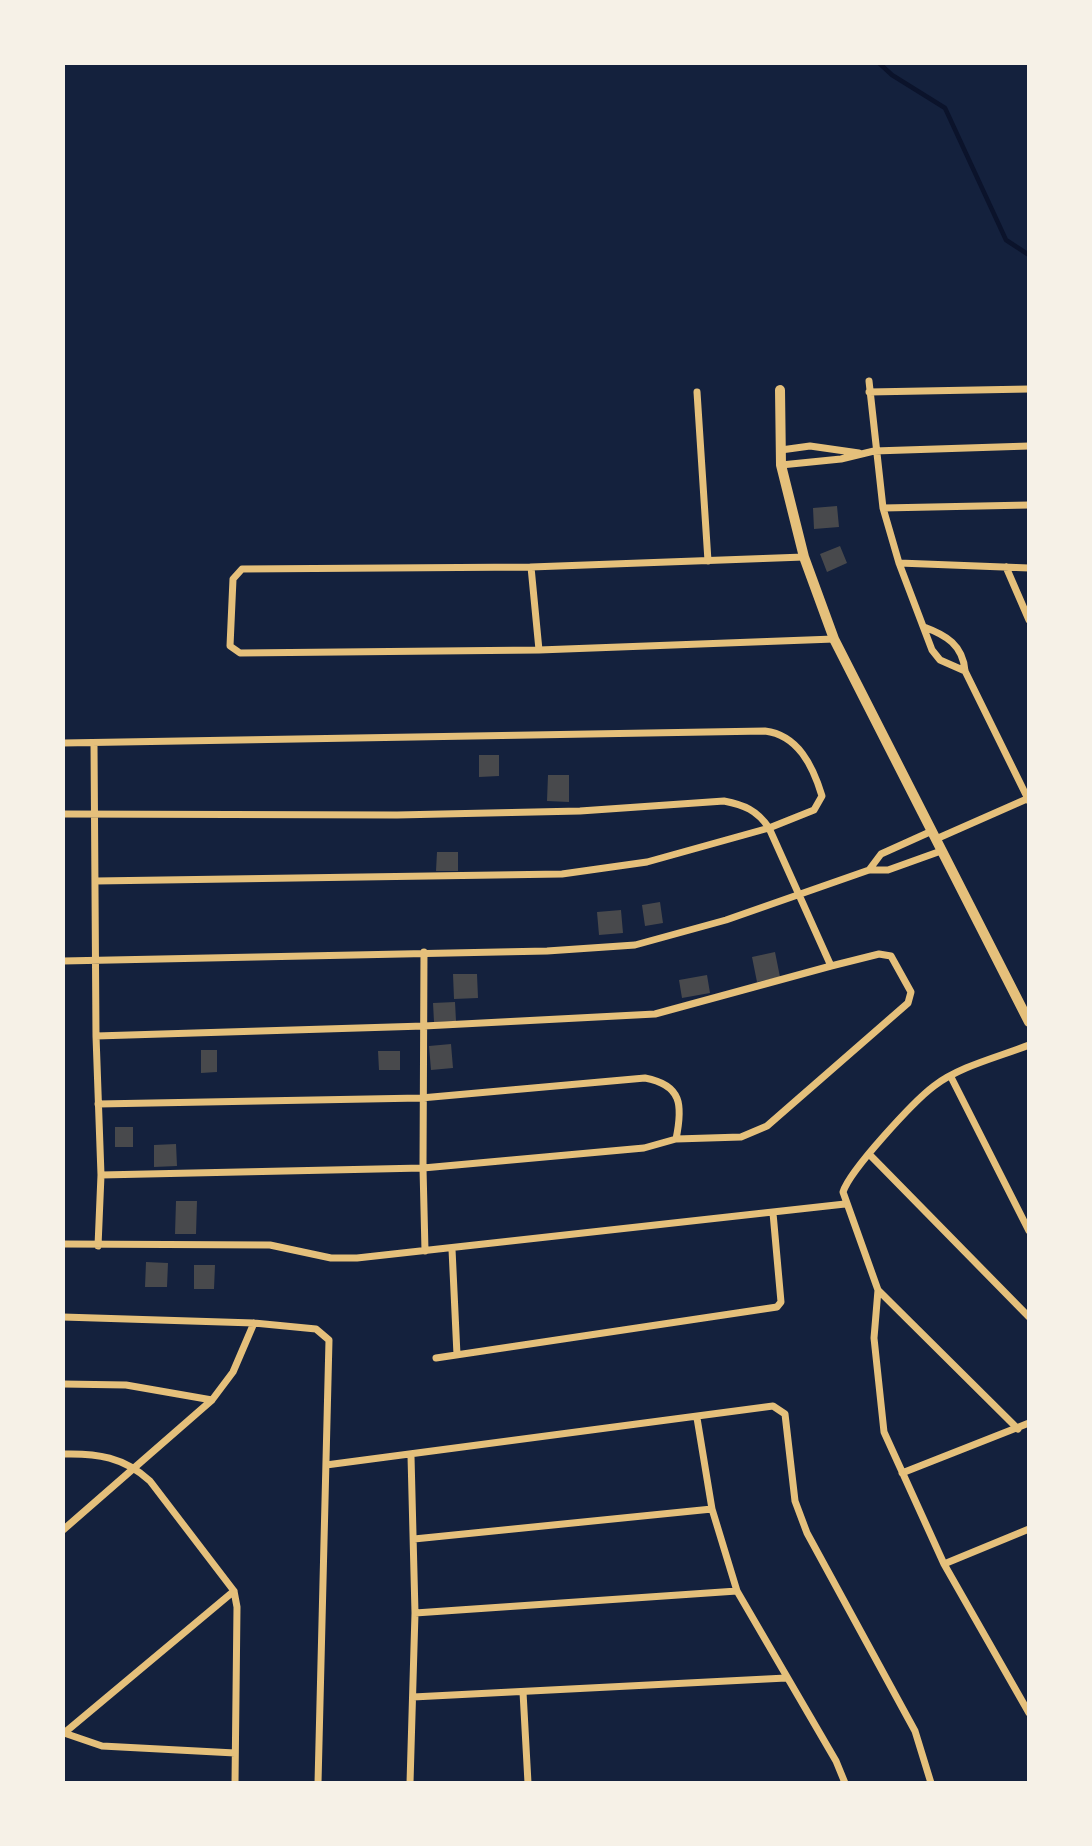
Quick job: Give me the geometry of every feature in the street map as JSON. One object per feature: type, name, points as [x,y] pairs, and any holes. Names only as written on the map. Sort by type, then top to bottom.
[{"type":"street","points":[[869,381],[874,452],[883,508],[899,563],[932,650],[940,660],[965,671]]},
{"type":"street","points":[[869,392],[1029,388]]},
{"type":"street","points":[[780,390],[781,465],[804,558],[834,639],[1029,1022]]},
{"type":"street","points":[[697,392],[708,561]]},
{"type":"street","points":[[781,450],[810,446],[860,453],[1029,446]]},
{"type":"street","points":[[781,465],[841,459],[860,453]]},
{"type":"street","points":[[883,508],[1029,505]]},
{"type":"street","points":[[804,558],[531,567],[242,569],[233,579],[230,646],[240,653],[539,649],[834,639]]},
{"type":"street","points":[[899,563],[1029,568]]},
{"type":"street","points":[[531,567],[539,649]]},
{"type":"street","points":[[1006,567],[1029,620]]},
{"type":"street","points":[[869,870],[881,854],[1029,799],[965,671],[965,659],[957,646],[944,634],[924,627]]},
{"type":"street","points":[[63,743],[765,730],[786,736],[796,744],[822,796],[814,810],[769,828],[647,862],[562,874],[96,881]]},
{"type":"street","points":[[94,743],[96,1036],[101,1175],[98,1246]]},
{"type":"street","points":[[63,814],[580,811],[724,801],[752,809],[769,828],[831,966]]},
{"type":"street","points":[[63,961],[547,951],[635,945],[726,920],[869,870],[888,870],[941,852]]},
{"type":"street","points":[[424,952],[421,1098],[425,1251]]},
{"type":"street","points":[[96,1036],[424,1026],[655,1014],[879,954],[891,956],[911,992],[908,1003],[767,1126],[754,1134],[676,1139],[644,1148],[423,1168],[101,1175]]},
{"type":"street","points":[[1018,1429],[878,1290],[842,1192],[846,1183],[870,1155],[934,1086],[1029,1045]]},
{"type":"street","points":[[951,1077],[1029,1231]]},
{"type":"street","points":[[98,1104],[421,1098],[645,1078],[666,1082],[675,1091],[680,1118],[676,1139]]},
{"type":"street","points":[[870,1155],[1029,1317]]},
{"type":"street","points":[[63,1244],[270,1245],[331,1258],[452,1249],[845,1204]]},
{"type":"street","points":[[436,1357],[777,1307],[781,1302],[773,1213]]},
{"type":"street","points":[[452,1249],[457,1354]]},
{"type":"street","points":[[878,1290],[874,1326],[878,1391],[884,1432],[944,1564],[1027,1702],[1029,1713]]},
{"type":"street","points":[[63,1317],[254,1323],[316,1329],[329,1340],[318,1783]]},
{"type":"street","points":[[63,1530],[212,1400],[233,1372],[254,1323]]},
{"type":"street","points":[[63,1384],[126,1385],[212,1400]]},
{"type":"street","points":[[326,1465],[411,1456],[773,1406],[780,1408],[785,1414],[795,1500],[807,1533],[915,1731],[932,1783]]},
{"type":"street","points":[[697,1418],[712,1509],[737,1591],[836,1761],[845,1783]]},
{"type":"street","points":[[902,1473],[1029,1423]]},
{"type":"street","points":[[63,1454],[99,1455],[135,1466],[150,1481],[234,1591],[237,1606],[235,1783]]},
{"type":"street","points":[[410,1783],[415,1613],[411,1456]]},
{"type":"street","points":[[414,1539],[712,1509]]},
{"type":"street","points":[[944,1564],[1029,1529]]},
{"type":"street","points":[[64,1734],[234,1591]]},
{"type":"street","points":[[415,1613],[737,1591]]},
{"type":"street","points":[[413,1697],[786,1678]]},
{"type":"street","points":[[523,1692],[528,1783]]},
{"type":"street","points":[[64,1734],[102,1746],[235,1754]]},
{"type":"building","points":[[837,506],[839,527],[814,529],[813,508]]},
{"type":"building","points":[[840,546],[847,563],[827,572],[820,554]]},
{"type":"building","points":[[479,755],[499,755],[499,776],[479,777]]},
{"type":"building","points":[[548,775],[569,775],[569,802],[547,801]]},
{"type":"building","points":[[437,852],[458,852],[458,871],[436,871]]},
{"type":"building","points":[[660,902],[663,923],[645,926],[642,905]]},
{"type":"building","points":[[621,910],[623,933],[599,935],[597,912]]},
{"type":"building","points":[[775,952],[780,977],[757,982],[752,957]]},
{"type":"building","points":[[453,974],[477,974],[478,998],[454,999]]},
{"type":"building","points":[[707,975],[710,993],[682,998],[679,980]]},
{"type":"building","points":[[455,1002],[456,1021],[434,1022],[433,1003]]},
{"type":"building","points":[[451,1044],[453,1068],[431,1070],[429,1046]]},
{"type":"building","points":[[201,1050],[217,1050],[217,1072],[201,1073]]},
{"type":"building","points":[[378,1051],[400,1051],[400,1070],[379,1070]]},
{"type":"building","points":[[115,1127],[133,1127],[133,1147],[115,1147]]},
{"type":"building","points":[[176,1144],[177,1166],[154,1167],[154,1145]]},
{"type":"building","points":[[176,1201],[197,1201],[196,1234],[175,1234]]},
{"type":"building","points":[[146,1262],[168,1263],[167,1287],[145,1287]]},
{"type":"building","points":[[194,1265],[215,1265],[214,1289],[194,1289]]},
{"type":"waterway","points":[[879,63],[892,75],[945,108],[1006,240],[1029,255]]}]
